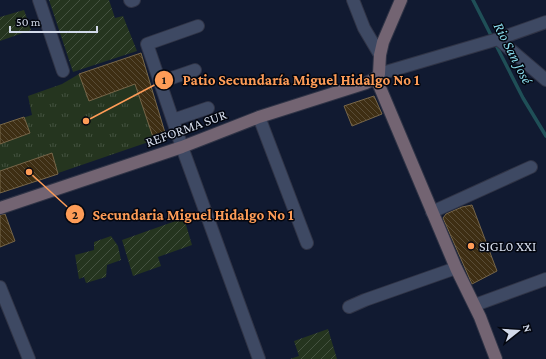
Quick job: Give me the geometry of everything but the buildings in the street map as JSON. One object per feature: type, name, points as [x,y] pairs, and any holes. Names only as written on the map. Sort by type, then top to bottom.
[{"type":"main road","points":[[401,0],[383,42],[378,76],[432,212],[456,268],[475,305],[496,359]]},
{"type":"main road","name":"REFORMA SUR","points":[[0,208],[182,147],[259,117],[366,83],[378,76]]},
{"type":"street","points":[[40,0],[62,71]]},
{"type":"street","points":[[353,0],[364,28],[380,55]]},
{"type":"street","points":[[378,76],[498,39],[546,22]]},
{"type":"street","points":[[198,26],[146,44],[259,359]]},
{"type":"street","points":[[498,39],[546,80]]},
{"type":"street","points":[[160,82],[195,70]]},
{"type":"street","points":[[173,120],[208,108]]},
{"type":"street","points":[[259,117],[307,243]]},
{"type":"street","points":[[432,212],[531,167]]},
{"type":"street","points":[[349,307],[456,268]]},
{"type":"street","points":[[475,305],[546,279]]},
{"type":"street","points":[[0,287],[29,359]]},
{"type":"green space","points":[[49,0],[109,0],[115,18],[123,16],[137,51],[73,72]]},
{"type":"green space","points":[[24,10],[31,30],[0,41],[0,17]]},
{"type":"green space","points":[[141,53],[166,136],[0,193],[0,125],[32,115],[28,96],[62,84],[79,74]]},
{"type":"green space","points":[[184,218],[192,245],[158,257],[161,266],[133,276],[122,240]]},
{"type":"green space","points":[[111,236],[118,246],[121,260],[107,265],[106,277],[86,283],[84,277],[79,279],[75,255],[94,250],[94,242]]},
{"type":"green space","points":[[328,329],[337,359],[290,359],[299,356],[294,341]]},
{"type":"waterway","name":"Rio San José","points":[[473,0],[523,98],[546,136]]},
{"type":"place","name":"Patio Secundaría Miguel Hidalgo No 1","points":[[86,121]]},
{"type":"place","name":"Secundaria Miguel Hidalgo No 1","points":[[29,172]]},
{"type":"place","name":"SIGL0 XXI","points":[[471,246]]}]
